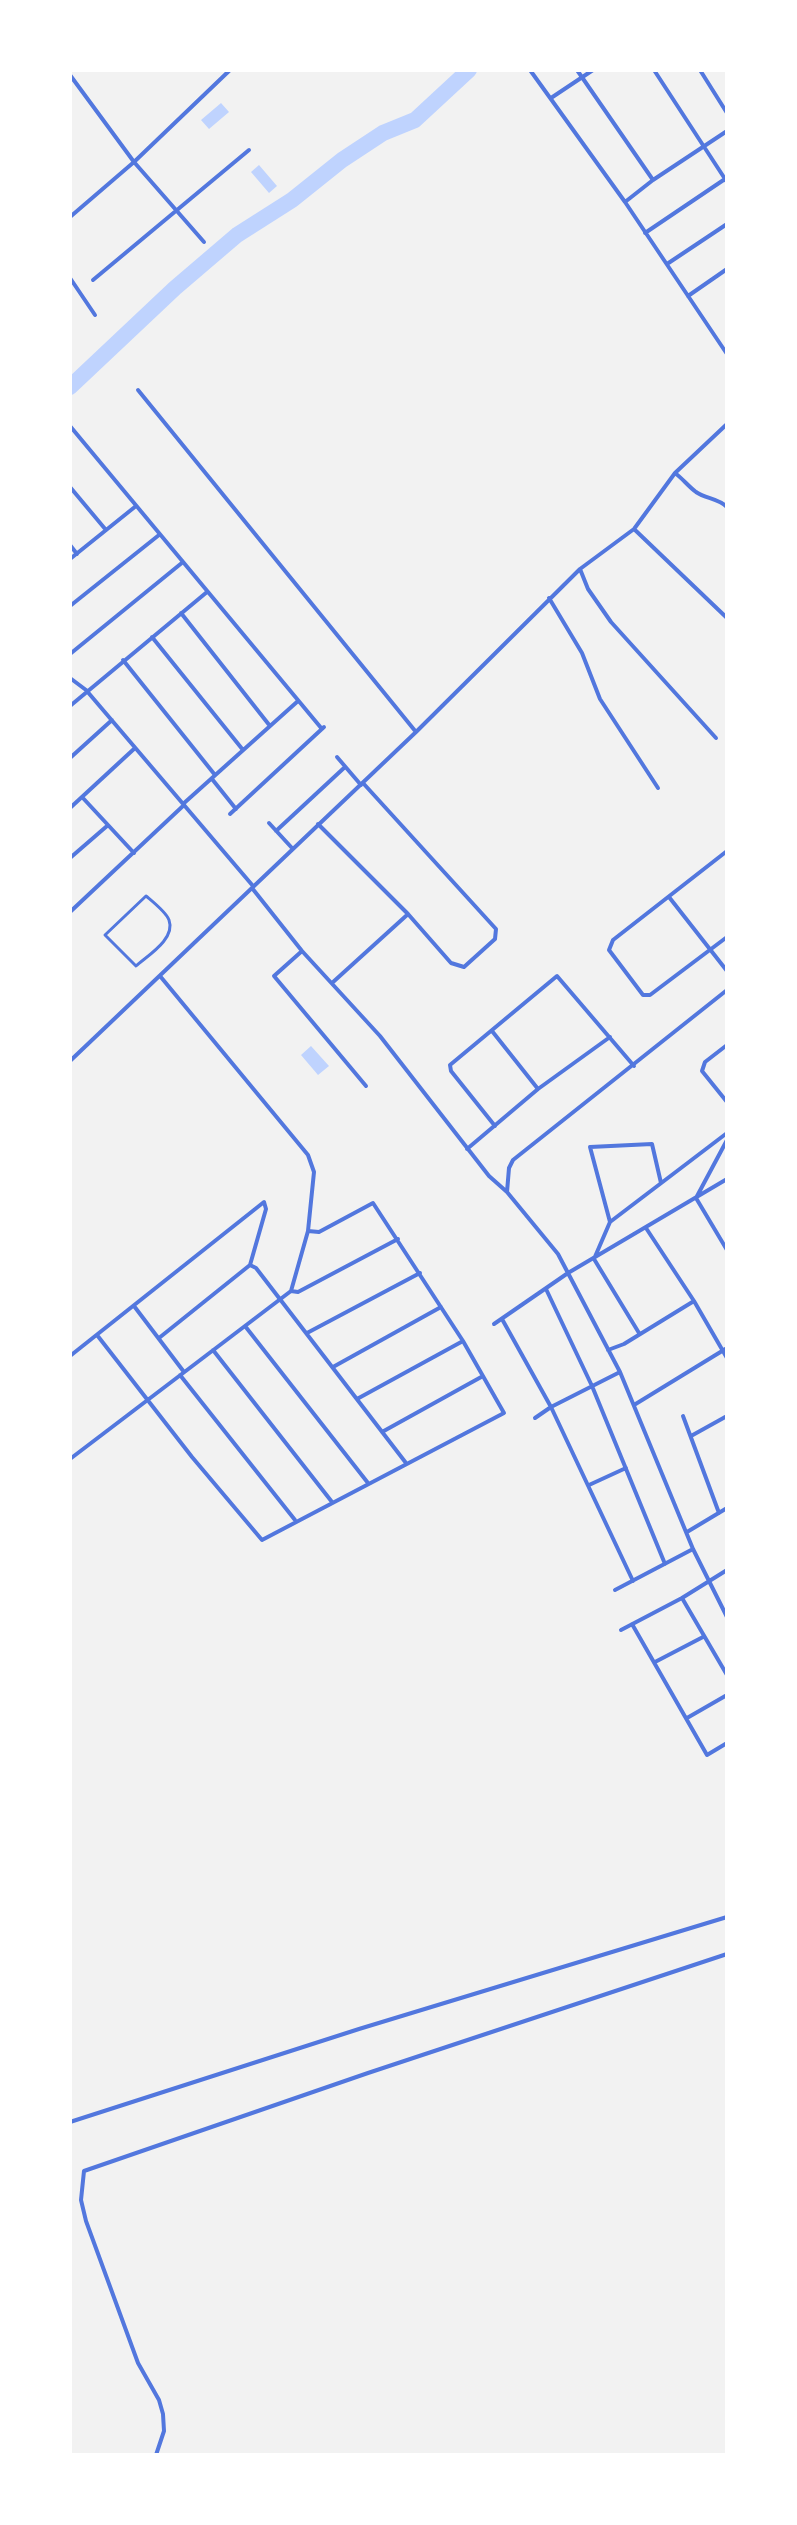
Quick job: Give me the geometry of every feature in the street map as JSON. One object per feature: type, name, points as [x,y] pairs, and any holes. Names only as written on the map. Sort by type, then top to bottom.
[{"type":"street","points":[[70,217],[134,162],[230,70]]},
{"type":"street","points":[[530,70],[625,202],[727,354]]},
{"type":"street","points":[[577,70],[653,180]]},
{"type":"street","points":[[551,98],[593,70]]},
{"type":"street","points":[[645,233],[726,180],[654,70]]},
{"type":"street","points":[[700,70],[727,113]]},
{"type":"street","points":[[70,75],[134,162],[204,242]]},
{"type":"street","points":[[625,202],[727,131]]},
{"type":"street","points":[[93,280],[249,150]]},
{"type":"street","points":[[667,264],[727,224]]},
{"type":"street","points":[[688,296],[727,269]]},
{"type":"street","points":[[70,278],[95,315]]},
{"type":"street","points":[[138,390],[416,732]]},
{"type":"street","points":[[70,1061],[416,732],[549,598],[580,569],[634,529],[675,473],[727,424]]},
{"type":"street","points":[[70,426],[323,728],[230,814]]},
{"type":"street","points":[[675,473],[697,492],[721,501],[727,507]]},
{"type":"street","points":[[70,487],[106,530]]},
{"type":"street","points":[[70,559],[136,506]]},
{"type":"street","points":[[634,529],[727,618]]},
{"type":"street","points":[[70,606],[160,534]]},
{"type":"street","points":[[70,545],[77,554]]},
{"type":"street","points":[[70,654],[183,562]]},
{"type":"street","points":[[580,569],[588,589],[611,622],[716,738]]},
{"type":"street","points":[[70,706],[207,592]]},
{"type":"street","points":[[549,598],[582,653],[600,699],[658,788]]},
{"type":"street","points":[[181,613],[270,726]]},
{"type":"street","points":[[152,637],[243,750]]},
{"type":"street","points":[[123,660],[236,809]]},
{"type":"street","points":[[70,678],[86,690],[184,804],[302,951],[380,1036],[489,1176],[549,1241],[620,1372],[693,1549],[724,1605],[727,1617]]},
{"type":"street","points":[[70,912],[298,701]]},
{"type":"street","points":[[70,758],[112,720]]},
{"type":"street","points":[[70,808],[135,748]]},
{"type":"street","points":[[318,824],[408,914],[451,963],[464,967],[497,935],[496,929],[337,757]]},
{"type":"street","points":[[276,831],[345,767]]},
{"type":"street","points":[[82,797],[134,853]]},
{"type":"street","points":[[269,823],[292,849]]},
{"type":"street","points":[[70,858],[108,825]]},
{"type":"street","points":[[727,851],[613,940],[609,947],[643,995],[656,991],[727,937]]},
{"type":"street","points":[[146,896],[169,919],[170,928],[166,938],[136,966],[105,935],[146,896]]},
{"type":"street","points":[[669,897],[727,971]]},
{"type":"street","points":[[332,983],[408,914]]},
{"type":"street","points":[[302,951],[274,976],[366,1086]]},
{"type":"street","points":[[70,1459],[291,1291],[308,1231],[314,1172],[308,1155],[160,976]]},
{"type":"street","points":[[495,1126],[451,1071],[450,1065],[557,976],[634,1066]]},
{"type":"street","points":[[507,1192],[509,1168],[513,1160],[727,990]]},
{"type":"street","points":[[492,1031],[538,1089]]},
{"type":"street","points":[[467,1149],[538,1089],[611,1037]]},
{"type":"street","points":[[727,1045],[705,1062],[702,1071],[727,1102]]},
{"type":"street","points":[[594,1259],[610,1222],[727,1133]]},
{"type":"street","points":[[696,1198],[727,1140]]},
{"type":"street","points":[[610,1222],[590,1147],[652,1144],[661,1183]]},
{"type":"street","points":[[494,1324],[568,1273],[727,1179]]},
{"type":"street","points":[[696,1198],[727,1250]]},
{"type":"street","points":[[70,1356],[264,1202],[266,1209],[250,1265],[159,1338]]},
{"type":"street","points":[[97,1335],[192,1457],[262,1540],[504,1413],[463,1341],[373,1203],[319,1232],[308,1231]]},
{"type":"street","points":[[646,1228],[725,1349],[727,1358]]},
{"type":"street","points":[[291,1291],[298,1292],[398,1239]]},
{"type":"street","points":[[594,1259],[639,1333]]},
{"type":"street","points":[[250,1265],[256,1268],[281,1299],[406,1463]]},
{"type":"street","points":[[307,1333],[420,1273]]},
{"type":"street","points":[[546,1289],[592,1386],[665,1564]]},
{"type":"street","points":[[608,1350],[624,1344],[694,1301]]},
{"type":"street","points":[[134,1306],[182,1374],[295,1520]]},
{"type":"street","points":[[333,1367],[441,1307]]},
{"type":"street","points":[[502,1319],[551,1407],[633,1581]]},
{"type":"street","points":[[245,1326],[368,1483]]},
{"type":"street","points":[[357,1399],[463,1341]]},
{"type":"street","points":[[634,1405],[725,1349]]},
{"type":"street","points":[[213,1350],[332,1502]]},
{"type":"street","points":[[535,1418],[620,1372]]},
{"type":"street","points":[[382,1432],[483,1376]]},
{"type":"street","points":[[683,1416],[719,1513]]},
{"type":"street","points":[[691,1436],[727,1416]]},
{"type":"street","points":[[589,1485],[626,1468]]},
{"type":"street","points":[[687,1532],[727,1508]]},
{"type":"street","points":[[615,1590],[693,1549]]},
{"type":"street","points":[[621,1630],[727,1570]]},
{"type":"street","points":[[682,1598],[727,1675]]},
{"type":"street","points":[[632,1624],[707,1755],[727,1743]]},
{"type":"street","points":[[655,1662],[703,1637]]},
{"type":"street","points":[[686,1718],[727,1695]]},
{"type":"street","points":[[70,2122],[374,2024],[727,1917]]},
{"type":"street","points":[[155,2453],[164,2431],[163,2414],[159,2400],[138,2363],[86,2221],[81,2200],[84,2171],[727,1954]]},
{"type":"water","points":[[221,103],[229,112],[209,129],[201,120]]},
{"type":"water","points":[[259,165],[277,186],[269,193],[251,172]]},
{"type":"water","points":[[311,1046],[329,1066],[318,1075],[301,1055]]},
{"type":"waterway","points":[[70,387],[175,288],[237,235],[292,200],[342,160],[383,133],[415,120],[469,70]]}]
